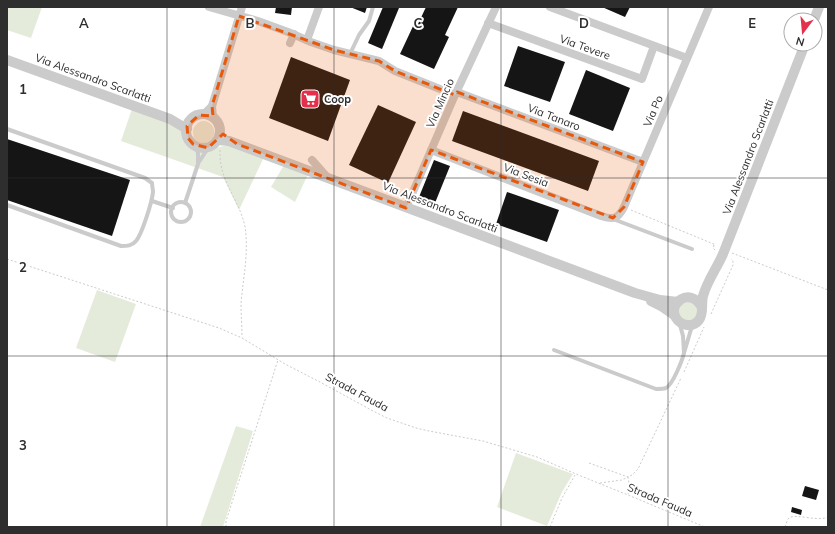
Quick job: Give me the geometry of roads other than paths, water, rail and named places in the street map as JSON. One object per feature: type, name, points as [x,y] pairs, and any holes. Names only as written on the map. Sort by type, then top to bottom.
[{"type":"street","name":"Via Tanaro","points":[[209,7],[258,21],[334,50],[379,61],[395,71],[643,162]]},
{"type":"street","points":[[209,116],[224,76],[242,7]]},
{"type":"street","points":[[307,40],[320,7]]},
{"type":"street","name":"Via Mincio","points":[[406,208],[456,93],[496,7]]},
{"type":"street","points":[[550,7],[687,58]]},
{"type":"street","name":"Via Po","points":[[613,218],[616,218],[622,211],[709,7]]},
{"type":"street","name":"Via Tevere","points":[[488,23],[642,79],[654,46]]},
{"type":"street","points":[[290,43],[294,34]]},
{"type":"street","name":"Via Alessandro Scarlatti","points":[[701,306],[704,295],[723,254],[802,52]]},
{"type":"street","name":"Via Alessandro Scarlatti","points":[[7,60],[188,125]]},
{"type":"street","points":[[198,115],[209,116],[220,126],[219,136],[212,146],[208,148],[196,147],[188,138],[188,125],[198,115]]},
{"type":"street","name":"Via Alessandro Scarlatti","points":[[219,136],[406,208],[635,293],[660,300],[682,299],[698,290],[711,278]]},
{"type":"street","name":"Via Sesia","points":[[431,150],[601,216],[613,218]]},
{"type":"street","points":[[312,160],[327,177]]},
{"type":"street","name":"Via Alessandro Scarlatti","points":[[635,293],[661,306],[677,319]]},
{"type":"street","points":[[682,299],[695,299],[701,306],[702,316],[697,323],[693,325],[688,325],[677,319],[674,310],[675,306],[682,299]]},
{"type":"lane","points":[[350,54],[359,35],[369,21],[373,7]]},
{"type":"lane","points":[[7,129],[145,178],[152,183],[153,190],[152,201],[141,232],[136,241],[127,246],[121,246],[7,205]]},
{"type":"lane","points":[[196,147],[198,153],[198,164]]},
{"type":"lane","points":[[185,203],[198,164],[208,148]]},
{"type":"lane","points":[[152,201],[172,208]]},
{"type":"lane","points":[[185,203],[190,207],[191,213],[189,219],[180,222],[175,219],[172,213],[172,208],[176,204],[185,203]]},
{"type":"lane","points":[[613,218],[692,249]]},
{"type":"lane","points":[[677,319],[683,336],[684,353]]},
{"type":"lane","points":[[554,350],[656,390],[666,388],[671,383],[681,364],[693,325]]},
{"type":"place","name":"Coop","points":[[310,99]]}]
